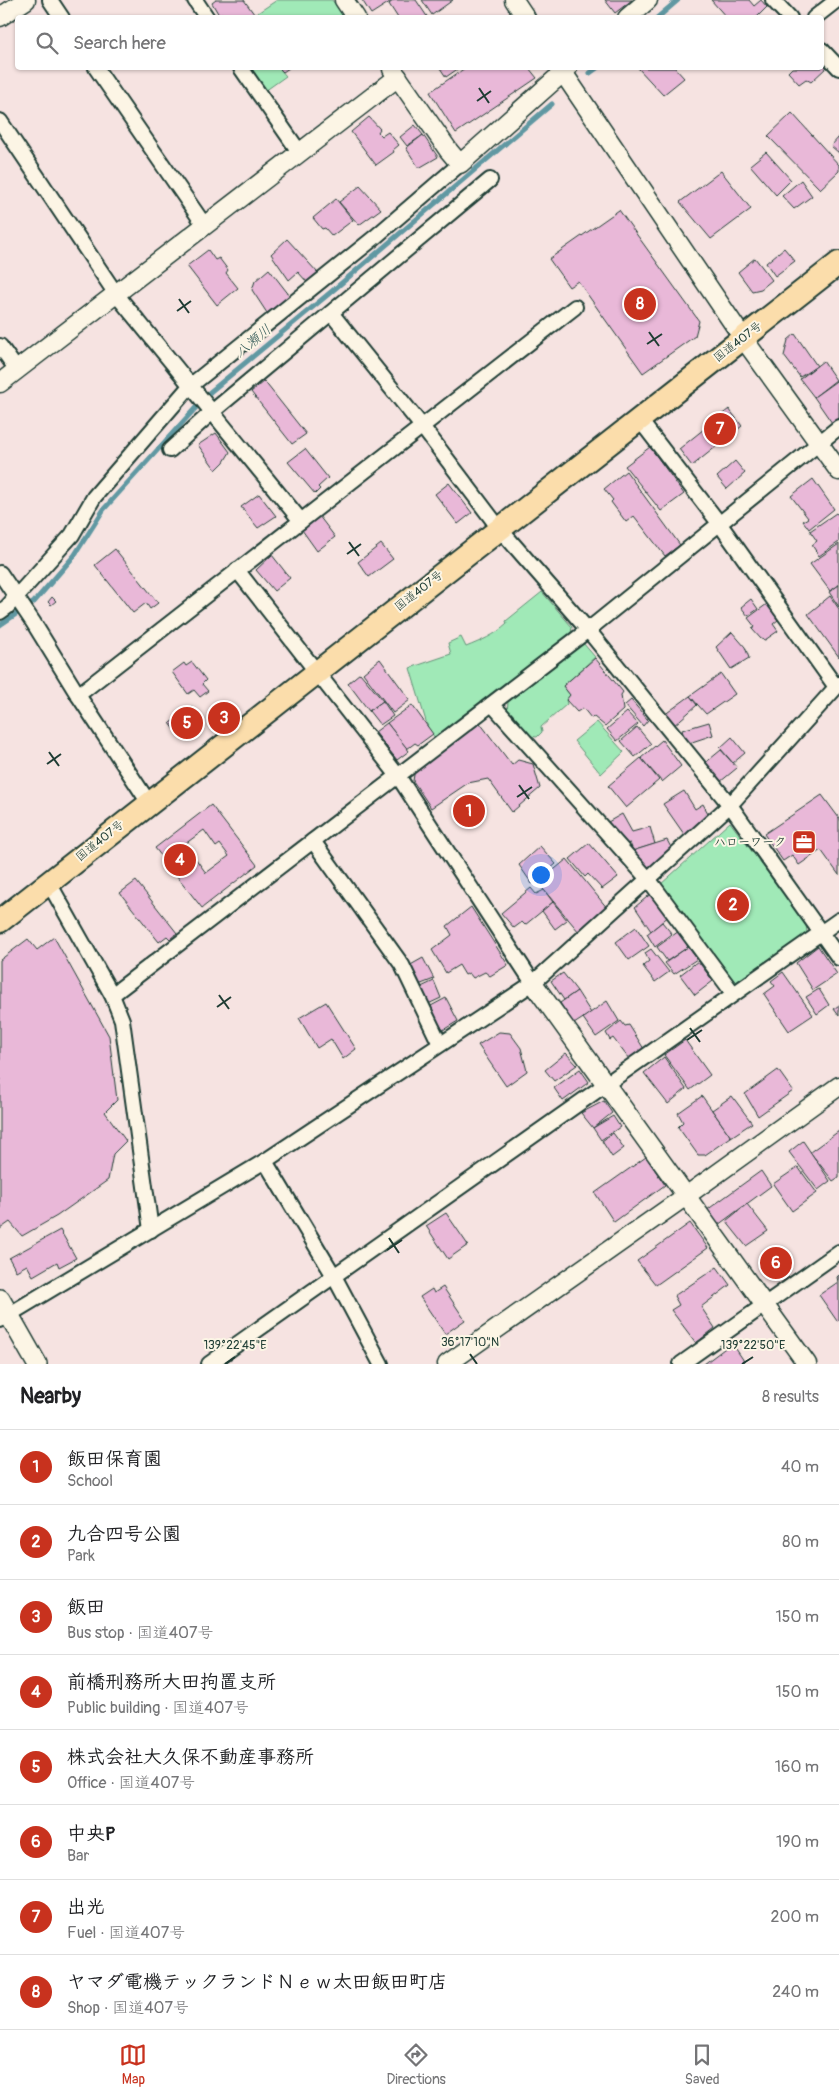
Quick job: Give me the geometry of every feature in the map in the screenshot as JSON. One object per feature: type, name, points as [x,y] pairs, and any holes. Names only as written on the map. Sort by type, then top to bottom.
[{"type":"highway","name":"国道407号","points":[[0,920],[316,671],[839,264]]},
{"type":"main road","points":[[3,1311],[37,1364]]},
{"type":"street","points":[[0,17],[26,0]]},
{"type":"street","points":[[50,0],[60,15]]},
{"type":"street","points":[[195,0],[205,15]]},
{"type":"street","points":[[344,0],[354,15]]},
{"type":"street","points":[[514,0],[524,15]]},
{"type":"street","points":[[630,15],[648,0]]},
{"type":"street","points":[[773,0],[787,15]]},
{"type":"street","points":[[818,15],[837,0]]},
{"type":"street","points":[[824,52],[839,68]]},
{"type":"street","points":[[97,70],[206,226]]},
{"type":"street","points":[[242,70],[300,153]]},
{"type":"street","points":[[0,612],[7,607],[72,535],[94,497],[193,389],[460,164],[563,70]]},
{"type":"street","points":[[565,70],[743,338],[839,472]]},
{"type":"street","points":[[0,383],[300,153],[395,72],[460,164]]},
{"type":"street","points":[[0,121],[116,294],[301,521]]},
{"type":"street","points":[[170,450],[210,410],[331,313],[490,180]]},
{"type":"street","points":[[78,695],[575,307]]},
{"type":"street","points":[[331,313],[499,528],[588,630],[730,805],[839,958]]},
{"type":"street","points":[[0,346],[17,370]]},
{"type":"street","points":[[3,1311],[151,1230],[265,1161],[532,983],[649,880],[730,805],[838,686],[719,523],[639,419]]},
{"type":"street","points":[[112,995],[588,630],[839,427]]},
{"type":"street","points":[[237,570],[398,776],[532,983],[807,1364]]},
{"type":"street","points":[[0,573],[149,803]]},
{"type":"street","points":[[492,704],[649,880],[733,993]]},
{"type":"street","points":[[313,841],[402,965],[440,1044]]},
{"type":"street","points":[[49,883],[112,995],[122,1020],[151,1230]]},
{"type":"street","points":[[209,1364],[839,920]]},
{"type":"street","points":[[447,1364],[839,1086]]},
{"type":"street","points":[[265,1161],[334,1276],[381,1364]]},
{"type":"street","points":[[681,1364],[839,1252]]},
{"type":"green space","points":[[277,0],[332,0],[343,15],[256,15]]},
{"type":"green space","points":[[250,70],[281,70],[286,76],[265,91]]},
{"type":"green space","points":[[542,592],[572,627],[571,634],[485,702],[435,738],[428,728],[410,668],[451,654],[448,643],[461,637],[466,647],[493,635],[507,624],[506,621]]},
{"type":"green space","points":[[583,643],[595,657],[563,686],[570,695],[566,700],[567,704],[541,727],[542,732],[537,737],[530,736],[507,711],[508,702]]},
{"type":"green space","points":[[597,722],[624,752],[601,774],[574,741]]},
{"type":"green space","points":[[730,822],[806,924],[807,933],[733,984],[660,885]]},
{"type":"building","points":[[216,0],[244,0],[255,15],[224,15],[222,13],[219,15],[212,3]]},
{"type":"building","points":[[362,0],[393,0],[371,14]]},
{"type":"building","points":[[394,0],[416,0],[426,15],[396,15],[389,4]]},
{"type":"building","points":[[422,0],[453,0],[432,15]]},
{"type":"building","points":[[605,0],[632,0],[615,13]]},
{"type":"building","points":[[711,0],[749,0],[754,6],[761,0],[767,7],[759,15],[724,15]]},
{"type":"building","points":[[441,70],[456,70],[446,77]]},
{"type":"building","points":[[462,70],[531,70],[537,78],[456,133],[430,92]]},
{"type":"building","points":[[640,70],[677,70],[684,78],[663,95]]},
{"type":"building","points":[[790,70],[824,70],[811,82],[806,79],[799,84],[788,72]]},
{"type":"building","points":[[792,113],[839,165],[839,171],[820,189],[768,136]]},
{"type":"building","points":[[369,117],[380,129],[378,132],[382,136],[388,132],[399,145],[393,150],[394,152],[376,165],[351,132]]},
{"type":"building","points":[[415,125],[423,135],[407,146],[400,137]]},
{"type":"building","points":[[423,135],[438,157],[419,168],[406,148]]},
{"type":"building","points":[[839,137],[839,153],[831,146]]},
{"type":"building","points":[[766,152],[791,180],[776,195],[750,165]]},
{"type":"building","points":[[721,171],[751,209],[711,239],[680,202]]},
{"type":"building","points":[[801,180],[812,196],[794,209],[782,196]]},
{"type":"building","points":[[360,186],[381,209],[359,225],[339,202]]},
{"type":"building","points":[[336,199],[353,220],[332,236],[325,228],[322,229],[313,218]]},
{"type":"building","points":[[619,210],[699,321],[695,336],[643,373],[578,281],[569,287],[549,259]]},
{"type":"building","points":[[287,239],[318,273],[307,282],[298,272],[289,280],[271,254]]},
{"type":"building","points":[[784,248],[795,261],[775,276],[766,263]]},
{"type":"building","points":[[208,250],[215,260],[219,258],[228,270],[226,273],[238,288],[217,305],[187,266]]},
{"type":"building","points":[[755,258],[772,280],[761,289],[752,291],[738,272]]},
{"type":"building","points":[[269,269],[290,296],[267,313],[252,290],[255,281]]},
{"type":"building","points":[[795,334],[817,366],[800,377],[784,356],[788,340]]},
{"type":"building","points":[[823,361],[836,380],[814,397],[800,379]]},
{"type":"building","points":[[839,379],[839,418],[832,423],[814,397]]},
{"type":"building","points":[[264,381],[306,434],[292,444],[251,392]]},
{"type":"building","points":[[729,409],[742,426],[692,466],[679,449]]},
{"type":"building","points":[[216,433],[230,452],[216,470],[198,445]]},
{"type":"building","points":[[650,447],[684,494],[661,511],[625,466]]},
{"type":"building","points":[[305,449],[328,478],[318,487],[320,489],[315,494],[288,462]]},
{"type":"building","points":[[735,461],[745,473],[727,489],[717,477]]},
{"type":"building","points":[[626,471],[680,545],[665,556],[634,516],[626,522],[604,489]]},
{"type":"building","points":[[813,479],[834,509],[809,529],[803,521],[808,518],[791,496]]},
{"type":"building","points":[[449,483],[472,513],[458,524],[435,494]]},
{"type":"building","points":[[259,494],[276,516],[258,528],[241,507]]},
{"type":"building","points":[[836,513],[839,516],[839,542],[819,556],[812,545],[817,541],[810,531]]},
{"type":"building","points":[[319,516],[335,537],[317,551],[302,530]]},
{"type":"building","points":[[381,544],[393,559],[369,577],[358,562]]},
{"type":"building","points":[[839,544],[839,585],[830,591],[810,564]]},
{"type":"building","points":[[115,549],[158,603],[150,609],[146,603],[133,613],[95,565]]},
{"type":"building","points":[[272,555],[290,578],[274,591],[256,570]]},
{"type":"building","points":[[839,585],[839,607],[829,592]]},
{"type":"building","points":[[830,596],[839,609],[839,657],[808,614]]},
{"type":"building","points":[[52,597],[56,601],[51,605],[48,602]]},
{"type":"building","points":[[751,599],[758,609],[748,616],[741,607]]},
{"type":"building","points":[[767,604],[778,620],[773,624],[778,631],[765,640],[761,639],[752,629],[755,627],[748,618]]},
{"type":"building","points":[[732,632],[745,647],[749,658],[731,669],[716,647]]},
{"type":"building","points":[[595,658],[623,692],[621,695],[623,710],[605,726],[594,717],[591,718],[583,708],[577,712],[566,700],[570,695],[563,686]]},
{"type":"building","points":[[380,659],[410,700],[393,713],[363,673]]},
{"type":"building","points":[[192,662],[206,680],[202,684],[208,691],[200,697],[194,690],[188,694],[172,672],[184,663],[186,666]]},
{"type":"building","points":[[360,673],[383,701],[369,711],[348,683]]},
{"type":"building","points":[[721,674],[735,694],[706,714],[690,696]]},
{"type":"building","points":[[690,696],[697,705],[672,727],[664,715]]},
{"type":"building","points":[[631,700],[648,720],[643,726],[625,705]]},
{"type":"building","points":[[383,701],[393,716],[380,725],[369,711]]},
{"type":"building","points":[[412,705],[433,734],[418,745],[415,743],[407,749],[387,723]]},
{"type":"building","points":[[192,707],[203,723],[181,738],[170,723]]},
{"type":"building","points":[[627,712],[638,724],[617,741],[607,729]]},
{"type":"building","points":[[709,722],[713,735],[686,744],[682,730]]},
{"type":"building","points":[[387,723],[409,751],[397,760],[375,732]]},
{"type":"building","points":[[480,723],[512,765],[518,760],[533,764],[540,788],[512,812],[488,779],[468,783],[431,808],[413,781],[415,768]]},
{"type":"building","points":[[637,727],[651,744],[635,757],[621,741]]},
{"type":"building","points":[[732,737],[745,753],[733,763],[720,748]]},
{"type":"building","points":[[662,740],[681,766],[662,782],[641,758]]},
{"type":"building","points":[[721,750],[737,768],[720,782],[704,764]]},
{"type":"building","points":[[641,758],[659,780],[626,808],[608,786]]},
{"type":"building","points":[[684,791],[695,809],[703,804],[709,815],[702,820],[705,826],[686,837],[663,804]]},
{"type":"building","name":"ハローワーク","points":[[822,795],[839,818],[839,875],[821,850],[799,865],[792,855],[783,861],[764,834]]},
{"type":"building","points":[[211,805],[257,865],[202,908],[155,848]],"holes":[[[204,830],[216,847],[220,844],[229,856],[206,873],[185,844]]]},
{"type":"building","points":[[622,814],[632,832],[650,827],[655,844],[633,851],[630,843],[616,843],[608,822]]},
{"type":"building","points":[[667,840],[674,853],[650,872],[629,852]]},
{"type":"building","points":[[589,843],[618,877],[602,889],[588,874],[585,877],[570,859]]},
{"type":"building","points":[[540,846],[556,864],[532,884],[519,865]]},
{"type":"building","points":[[567,859],[608,909],[579,932],[538,883]]},
{"type":"building","points":[[136,881],[177,933],[170,939],[167,936],[159,942],[120,893]]},
{"type":"building","points":[[531,888],[536,894],[544,890],[553,902],[525,925],[522,922],[514,928],[501,913]]},
{"type":"building","points":[[653,892],[670,915],[651,931],[635,907]]},
{"type":"building","points":[[553,902],[567,920],[555,929],[542,911]]},
{"type":"building","points":[[471,907],[508,965],[490,976],[485,972],[473,978],[469,973],[465,975],[459,965],[446,973],[432,950],[452,935],[447,926]]},
{"type":"building","points":[[662,922],[672,934],[655,947],[647,934]]},
{"type":"building","points":[[636,927],[649,946],[629,960],[616,942]]},
{"type":"building","points":[[679,931],[688,947],[667,961],[657,947]]},
{"type":"building","points":[[54,937],[109,1036],[117,1100],[105,1112],[126,1141],[113,1154],[108,1180],[57,1216],[22,1236],[10,1222],[0,1229],[0,960],[28,939],[37,950]]},
{"type":"building","points":[[818,946],[837,974],[813,990],[796,963]]},
{"type":"building","points":[[688,947],[697,959],[674,974],[665,963]]},
{"type":"building","points":[[651,949],[669,972],[655,982],[643,966],[649,961],[645,953]]},
{"type":"building","points":[[423,958],[434,979],[416,986],[407,967]]},
{"type":"building","points":[[698,961],[713,981],[695,995],[680,975]]},
{"type":"building","points":[[783,972],[813,1015],[789,1031],[764,994],[775,986],[771,981]]},
{"type":"building","points":[[563,973],[577,991],[564,1000],[551,981]]},
{"type":"building","points":[[434,981],[441,998],[426,1005],[419,988]]},
{"type":"building","points":[[819,989],[829,1005],[817,1014],[806,997]]},
{"type":"building","points":[[577,991],[591,1013],[574,1024],[560,1003]]},
{"type":"building","points":[[446,998],[458,1021],[443,1030],[429,1007]]},
{"type":"building","points":[[607,1001],[619,1021],[596,1037],[583,1018]]},
{"type":"building","points":[[326,1002],[356,1049],[343,1059],[331,1039],[317,1048],[299,1018]]},
{"type":"building","points":[[839,1005],[839,1016],[834,1009]]},
{"type":"building","points":[[621,1021],[625,1026],[629,1025],[644,1049],[629,1059],[613,1038],[610,1040],[606,1033]]},
{"type":"building","points":[[499,1032],[510,1033],[521,1048],[527,1071],[506,1086],[478,1045]]},
{"type":"building","points":[[685,1040],[710,1075],[690,1090],[664,1055]]},
{"type":"building","points":[[566,1053],[577,1065],[554,1081],[545,1070]]},
{"type":"building","points":[[664,1057],[686,1089],[668,1104],[644,1073]]},
{"type":"building","points":[[580,1069],[589,1082],[563,1101],[554,1088]]},
{"type":"building","points":[[778,1070],[793,1091],[758,1116],[745,1094]]},
{"type":"building","points":[[702,1096],[731,1137],[705,1155],[698,1155],[678,1127],[683,1122],[678,1113]]},
{"type":"building","points":[[732,1096],[752,1123],[731,1137],[712,1110]]},
{"type":"building","points":[[604,1101],[612,1113],[593,1128],[581,1113]]},
{"type":"building","points":[[613,1116],[620,1127],[601,1140],[593,1128]]},
{"type":"building","points":[[839,1131],[839,1177],[833,1181],[810,1152]]},
{"type":"building","points":[[613,1133],[624,1148],[612,1157],[602,1141]]},
{"type":"building","points":[[803,1141],[830,1181],[818,1190],[789,1152]]},
{"type":"building","points":[[646,1157],[665,1185],[614,1222],[595,1193]]},
{"type":"building","points":[[798,1167],[817,1193],[792,1211],[773,1184]]},
{"type":"building","points":[[761,1171],[771,1186],[718,1225],[707,1210]]},
{"type":"building","points":[[747,1204],[768,1231],[746,1246],[726,1221]]},
{"type":"building","points":[[446,1213],[468,1245],[448,1259],[426,1226]]},
{"type":"building","points":[[690,1223],[708,1248],[656,1285],[637,1261]]},
{"type":"building","points":[[60,1230],[76,1258],[59,1267],[57,1262],[33,1276],[27,1265],[16,1271],[9,1258]]},
{"type":"building","points":[[717,1267],[730,1285],[701,1307],[715,1328],[696,1343],[671,1310],[679,1305],[674,1296]]},
{"type":"building","points":[[839,1275],[839,1320],[837,1321],[819,1295],[838,1282],[837,1277]]},
{"type":"building","points":[[443,1287],[465,1320],[445,1334],[420,1297],[432,1289],[434,1293]]},
{"type":"building","points":[[732,1343],[744,1361],[740,1364],[704,1364]]},
{"type":"waterway","name":"八瀬川","points":[[660,15],[678,0]]},
{"type":"waterway","name":"八瀬川","points":[[590,73],[594,70]]},
{"type":"waterway","name":"八瀬川","points":[[0,625],[34,602],[74,556],[104,509],[210,392],[552,104]]},
{"type":"place","name":"ヤマダ電機テックランドＮｅｗ太田飯田町店","points":[[640,304]]},
{"type":"place","name":"出光","points":[[720,429]]},
{"type":"place","name":"飯田","points":[[224,718]]},
{"type":"place","name":"株式会社大久保不動産事務所","points":[[187,723]]},
{"type":"place","name":"飯田保育園","points":[[469,811]]},
{"type":"place","name":"ハローワーク","points":[[804,842]]},
{"type":"place","name":"前橋刑務所大田拘置支所","points":[[180,860]]},
{"type":"place","name":"九合四号公園","points":[[733,905]]},
{"type":"place","name":"中央P","points":[[776,1263]]}]
